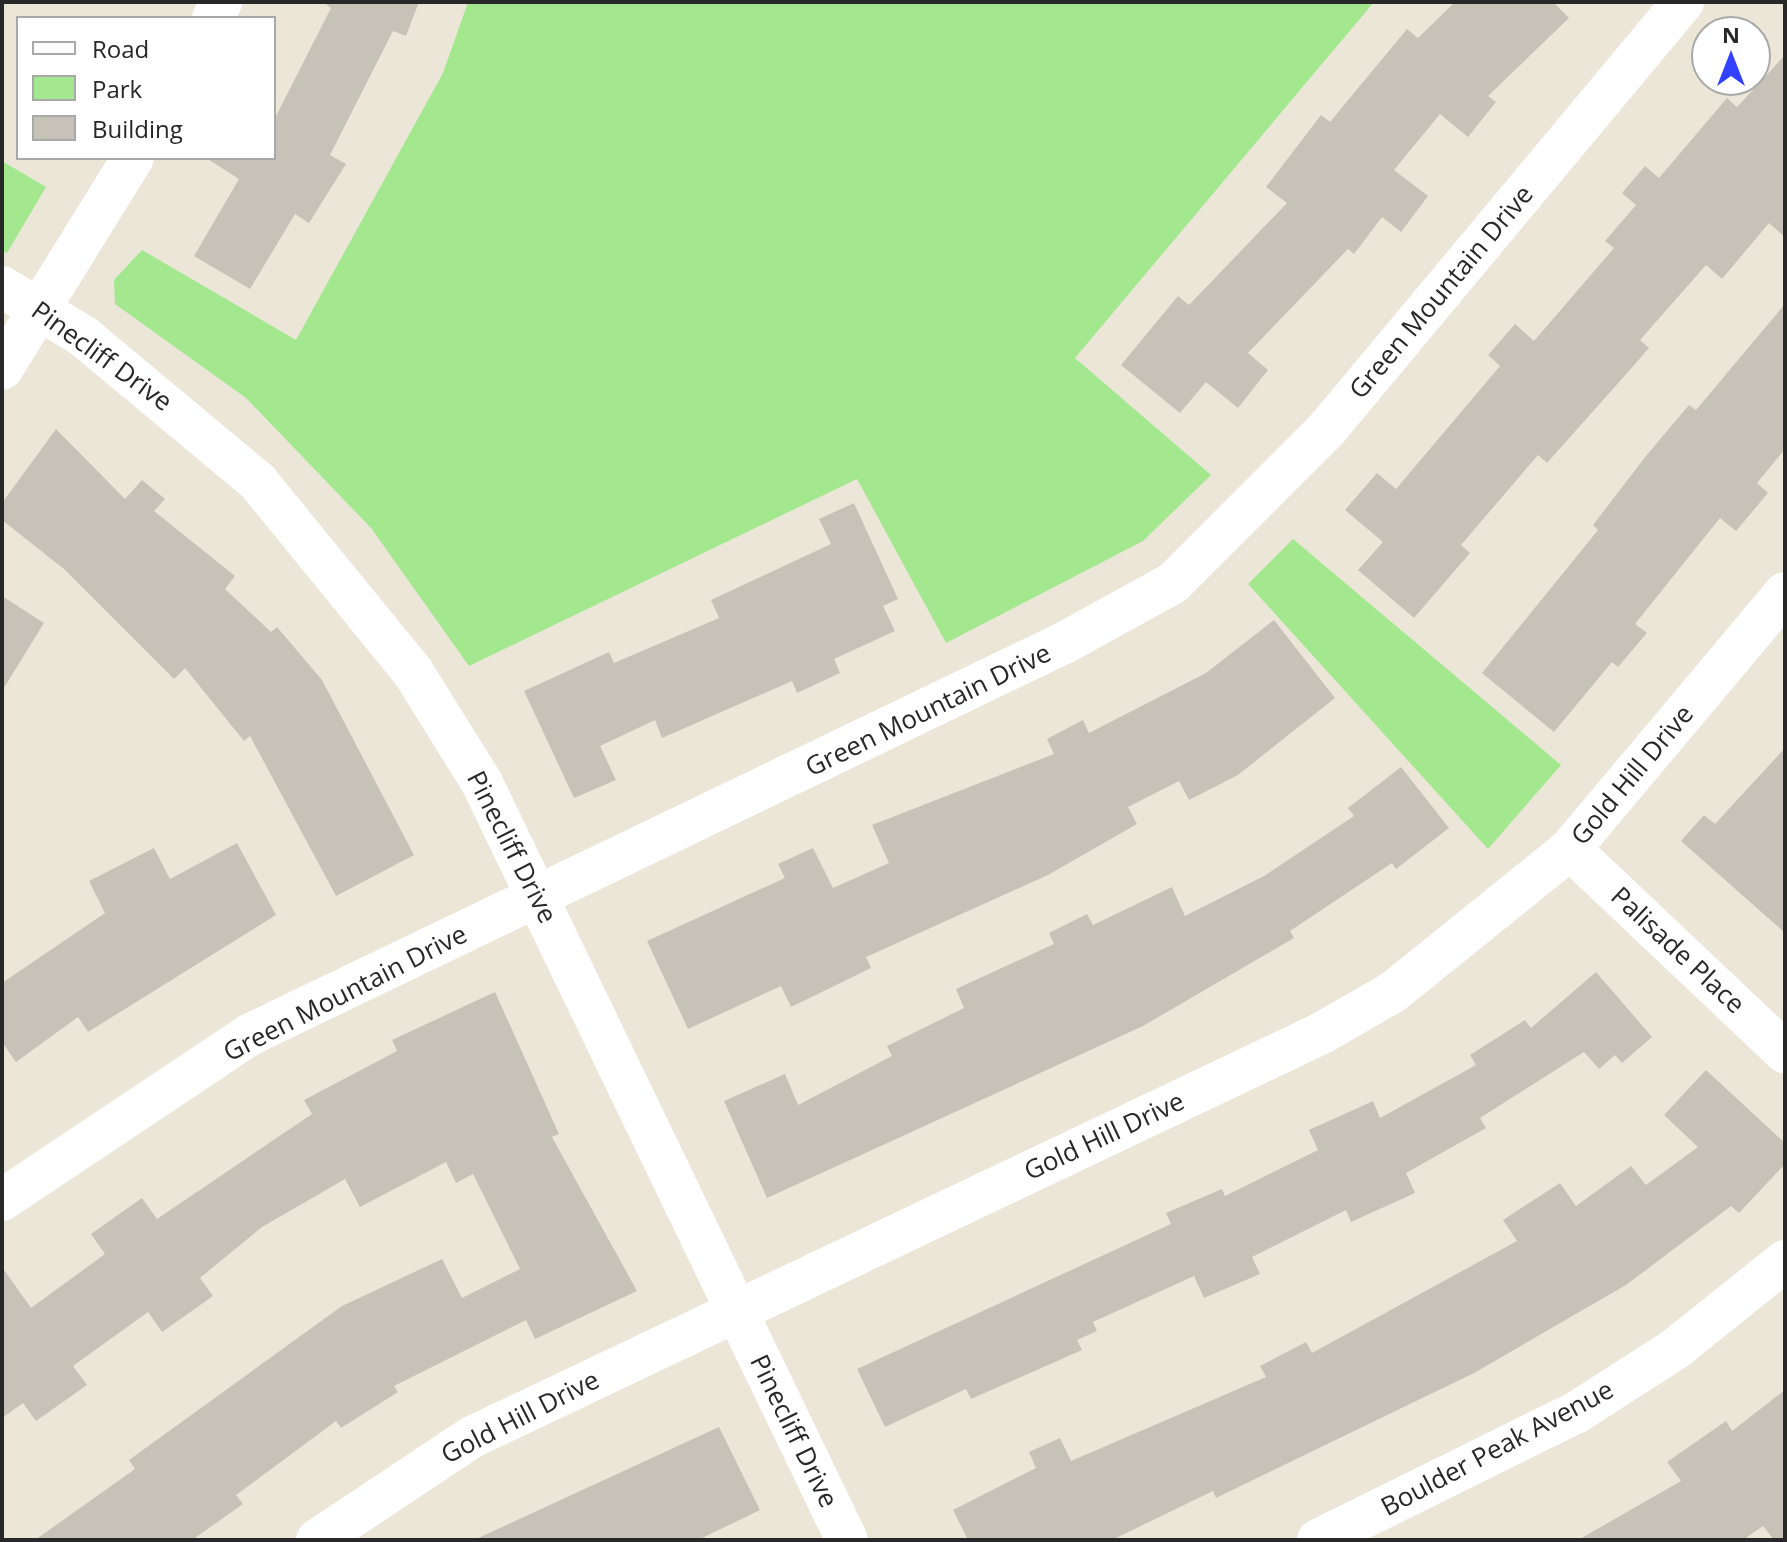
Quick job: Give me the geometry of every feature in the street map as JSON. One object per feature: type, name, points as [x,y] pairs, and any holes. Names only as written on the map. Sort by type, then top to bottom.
[{"type":"street","name":"Green Mountain Drive","points":[[2,1200],[249,1035],[539,898],[1173,583],[1327,429],[1683,2]]},
{"type":"street","points":[[2,369],[132,160]]},
{"type":"street","name":"Pinecliff Drive","points":[[2,287],[39,307],[258,482],[343,577],[482,783],[847,1540]]},
{"type":"street","name":"Gold Hill Drive","points":[[317,1540],[472,1437],[1322,1033],[1460,944],[1570,849],[1785,593]]},
{"type":"street","name":"Palisade Place","points":[[1570,849],[1785,1052]]},
{"type":"street","name":"Boulder Peak Avenue","points":[[1318,1540],[1577,1412],[1675,1349],[1785,1261]]},
{"type":"green space","points":[[468,2],[1374,2],[1075,358],[1211,475],[1143,541],[946,643],[857,479],[469,666],[371,528],[246,398],[115,304],[114,280],[142,250],[296,340],[443,73]]},
{"type":"green space","points":[[2,161],[46,187],[7,253],[2,251]]},
{"type":"green space","points":[[1293,539],[1561,765],[1488,849],[1248,584]]},
{"type":"building","points":[[323,2],[419,2],[406,36],[393,31],[330,155],[346,164],[309,223],[295,214],[250,289],[194,256],[239,179],[209,160],[276,160],[276,116],[331,8]]},
{"type":"building","points":[[1455,2],[1553,2],[1569,18],[1488,96],[1496,102],[1468,137],[1440,114],[1394,170],[1428,196],[1401,232],[1382,217],[1354,254],[1348,249],[1248,353],[1268,370],[1238,408],[1206,382],[1180,413],[1121,365],[1178,296],[1189,305],[1287,203],[1266,187],[1321,115],[1330,122],[1407,29],[1418,38]]},
{"type":"building","points":[[1785,55],[1785,237],[1769,223],[1722,279],[1706,265],[1640,340],[1649,348],[1628,372],[1547,463],[1538,455],[1461,545],[1470,553],[1414,618],[1358,570],[1383,542],[1345,510],[1377,473],[1396,489],[1500,366],[1488,355],[1515,324],[1534,341],[1614,248],[1605,241],[1636,205],[1622,193],[1645,166],[1659,178],[1727,98],[1737,107],[1747,96],[1771,96],[1771,70]]},
{"type":"building","points":[[1785,304],[1785,449],[1757,483],[1768,493],[1736,531],[1720,518],[1635,624],[1647,633],[1618,667],[1612,662],[1554,732],[1482,673],[1598,530],[1593,525],[1646,456],[1689,405],[1696,410]]},
{"type":"building","points":[[56,429],[125,499],[142,480],[165,499],[154,511],[235,576],[225,589],[271,632],[277,627],[322,680],[414,855],[336,896],[250,736],[244,741],[185,668],[174,679],[64,569],[2,520],[2,503]]},
{"type":"building","points":[[854,503],[898,599],[883,606],[895,631],[834,659],[840,673],[797,693],[792,681],[662,738],[655,720],[600,746],[616,780],[574,798],[524,691],[609,652],[614,663],[719,618],[711,600],[831,544],[819,519]]},
{"type":"building","points":[[2,596],[44,623],[2,691]]},
{"type":"building","points":[[1274,620],[1335,698],[1238,775],[1189,800],[1179,781],[1128,807],[1137,824],[1048,875],[866,957],[871,968],[791,1007],[781,986],[688,1029],[647,941],[785,878],[778,864],[813,848],[833,888],[889,863],[872,825],[1054,754],[1047,739],[1083,720],[1089,733],[1206,673]]},
{"type":"building","points":[[1785,748],[1785,933],[1681,841],[1704,815],[1715,824]]},
{"type":"building","points":[[1401,767],[1449,828],[1396,869],[1392,863],[1290,931],[1294,938],[1143,1026],[767,1198],[724,1101],[785,1074],[798,1105],[892,1056],[887,1046],[964,1008],[956,989],[1054,944],[1049,933],[1087,914],[1093,925],[1172,887],[1185,916],[1264,876],[1354,816],[1348,808]]},
{"type":"building","points":[[237,843],[276,915],[88,1032],[78,1017],[16,1062],[2,1042],[2,983],[105,913],[89,881],[154,848],[170,879]]},
{"type":"building","points":[[1596,972],[1652,1037],[1622,1063],[1615,1055],[1599,1069],[1584,1052],[1480,1118],[1486,1128],[1406,1173],[1415,1193],[1351,1222],[1346,1210],[1252,1257],[1260,1274],[1204,1298],[1194,1276],[1093,1322],[1097,1331],[1077,1340],[1082,1350],[971,1399],[966,1389],[885,1427],[857,1369],[1171,1224],[1166,1213],[1222,1189],[1225,1196],[1318,1150],[1309,1130],[1373,1101],[1380,1118],[1476,1065],[1470,1055],[1525,1020],[1531,1028]]},
{"type":"building","points":[[495,992],[559,1134],[552,1137],[637,1291],[535,1339],[526,1320],[394,1386],[398,1392],[341,1428],[336,1421],[236,1495],[243,1504],[192,1540],[35,1540],[135,1469],[129,1460],[342,1306],[442,1259],[462,1298],[520,1269],[473,1174],[456,1183],[446,1162],[360,1207],[345,1179],[262,1227],[200,1278],[213,1296],[162,1332],[148,1312],[73,1366],[87,1385],[36,1421],[23,1403],[2,1418],[2,1267],[31,1308],[105,1254],[91,1234],[142,1198],[157,1219],[312,1114],[304,1100],[397,1051],[392,1040]]},
{"type":"building","points":[[1706,1070],[1785,1143],[1785,1164],[1739,1213],[1731,1206],[1626,1285],[1474,1373],[1216,1498],[1213,1491],[1112,1540],[968,1540],[953,1510],[1036,1468],[1029,1452],[1060,1438],[1071,1461],[1266,1377],[1260,1366],[1306,1342],[1312,1353],[1517,1241],[1503,1220],[1560,1183],[1576,1206],[1631,1166],[1646,1185],[1698,1147],[1664,1115]]},
{"type":"building","points":[[1785,1390],[1785,1540],[1774,1540],[1763,1526],[1743,1540],[1578,1540],[1681,1481],[1667,1462],[1726,1421],[1732,1431]]},
{"type":"building","points":[[719,1427],[760,1510],[698,1540],[474,1540]]}]
